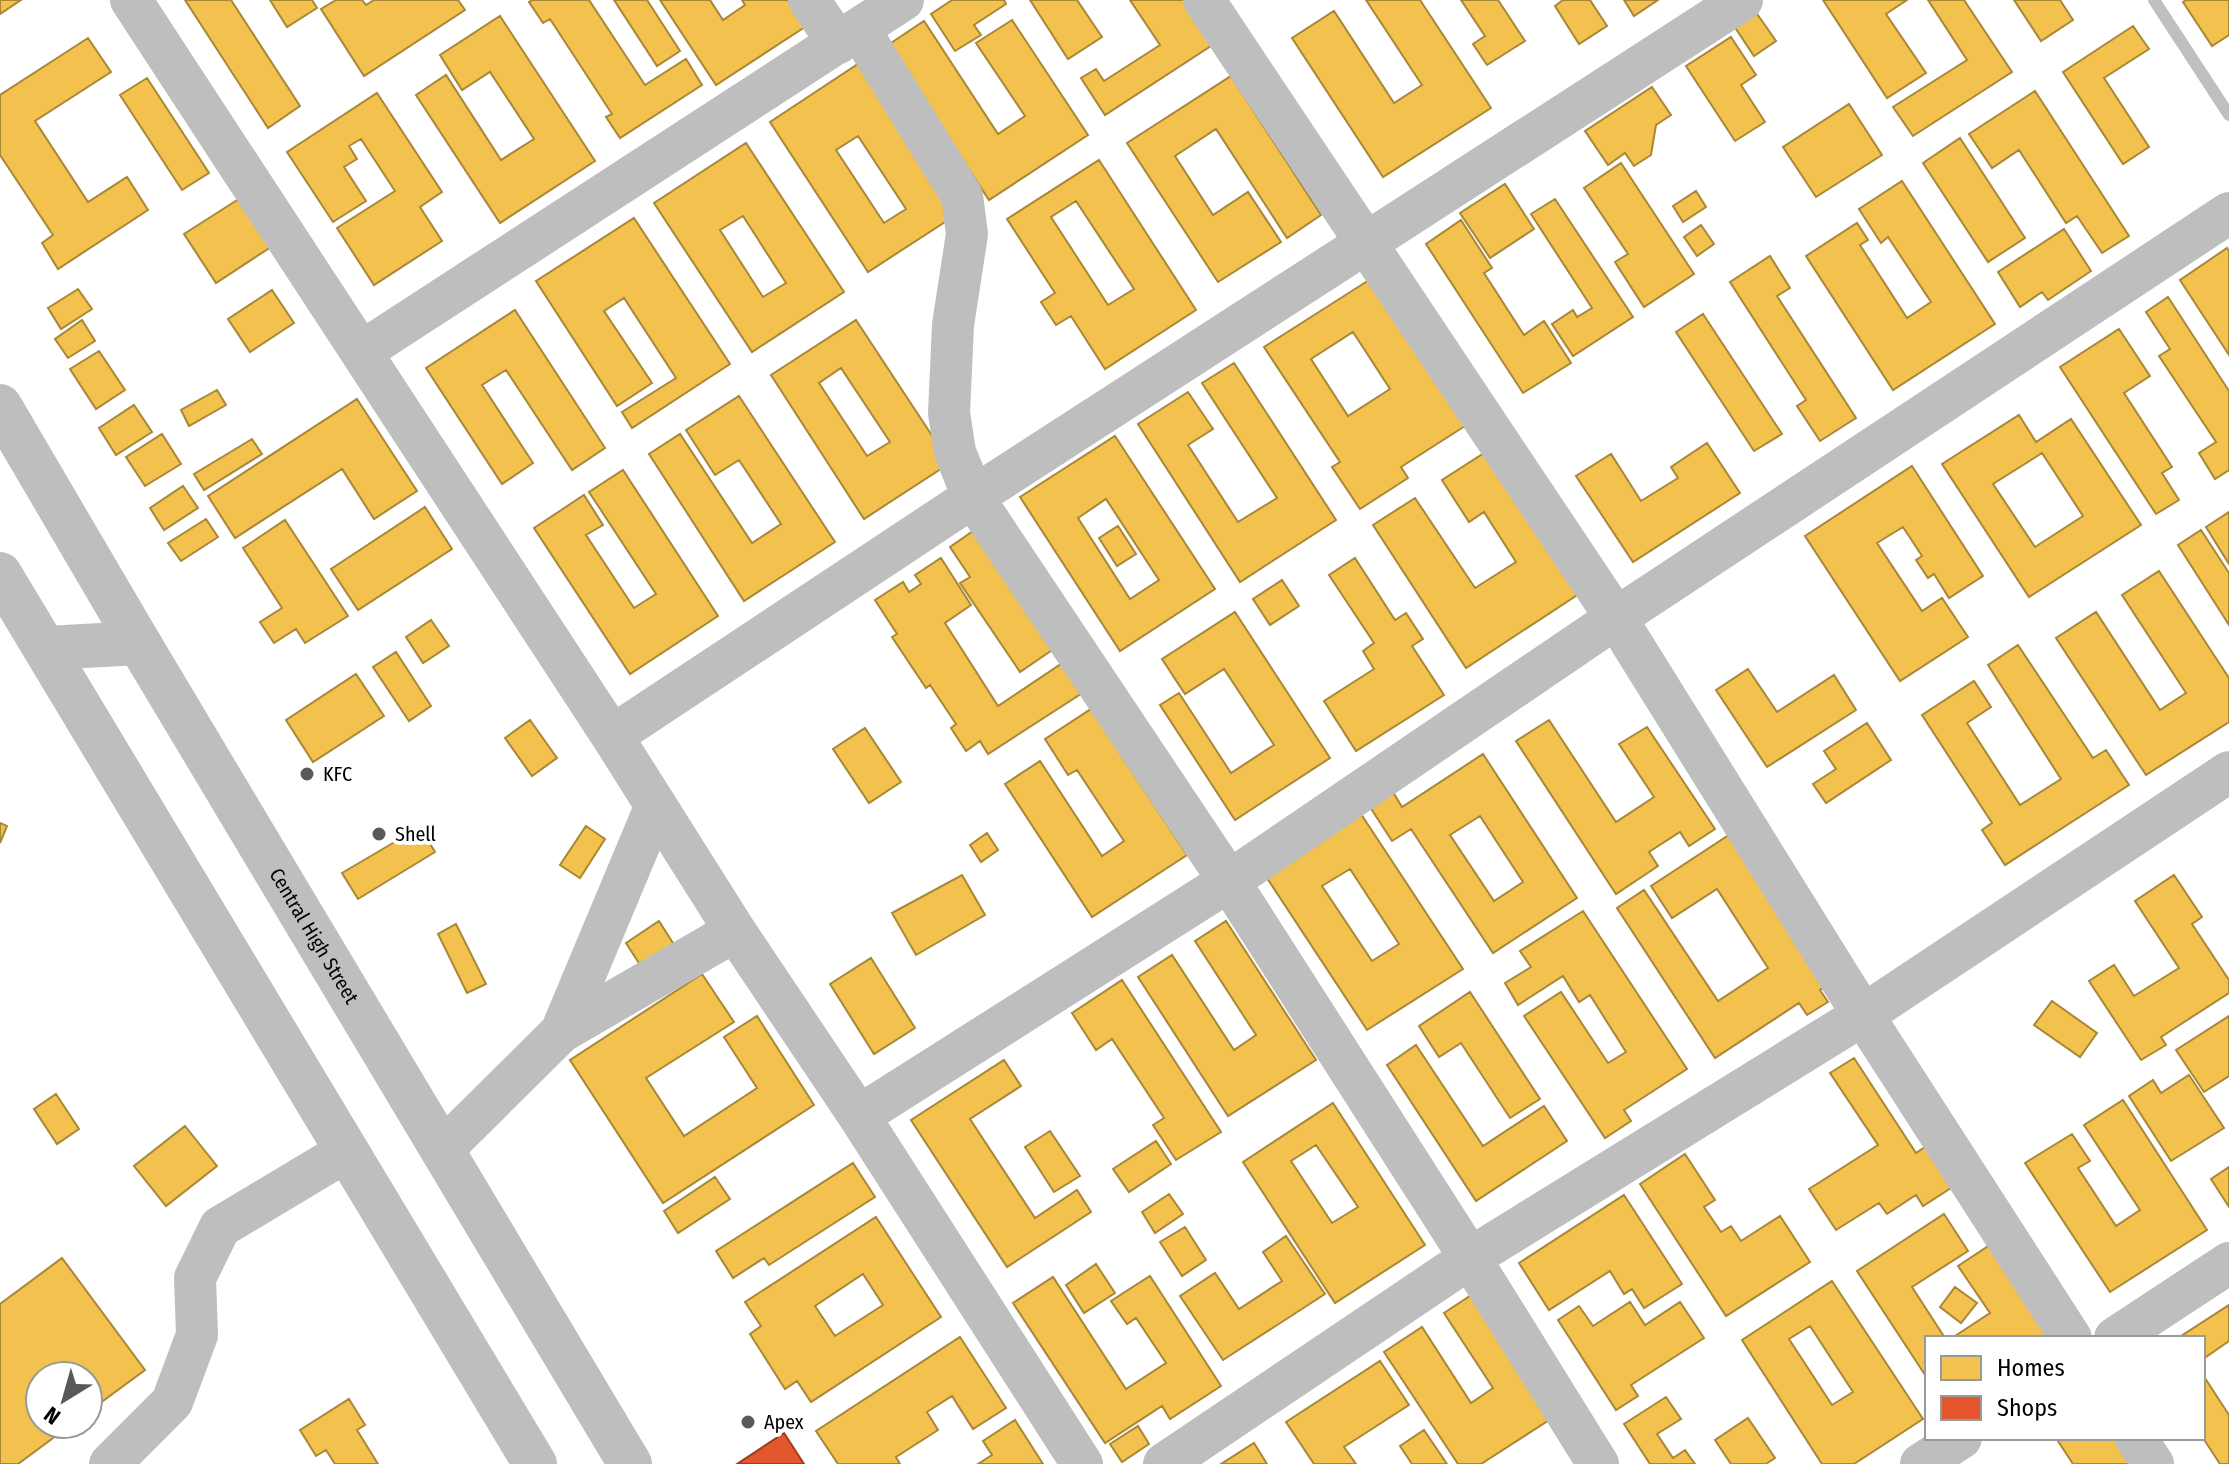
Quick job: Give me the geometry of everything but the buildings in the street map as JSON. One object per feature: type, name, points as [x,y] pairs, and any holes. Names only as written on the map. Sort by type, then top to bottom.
[{"type":"highway","name":"Central High Street","points":[[0,406],[630,1464]]},
{"type":"highway","points":[[0,574],[535,1464]]},
{"type":"highway","points":[[46,648],[139,643]]},
{"type":"street","points":[[131,0],[612,736],[735,931],[859,1116],[1082,1464]]},
{"type":"street","points":[[809,0],[849,36],[962,196],[967,234],[953,325],[949,413],[955,452],[973,497],[1229,881],[1598,1464]]},
{"type":"street","points":[[361,352],[903,0]]},
{"type":"street","points":[[1204,0],[1616,618],[1863,1015],[2070,1336]]},
{"type":"street","points":[[612,736],[973,497],[1742,0]]},
{"type":"street","points":[[859,1116],[1229,881],[1616,618],[2229,213]]},
{"type":"street","points":[[1164,1464],[1470,1258],[1863,1015],[2229,772]]},
{"type":"street","points":[[561,1032],[656,805]]},
{"type":"street","points":[[443,1149],[561,1032],[735,931]]},
{"type":"street","points":[[110,1464],[172,1402],[197,1335],[195,1278],[220,1227],[347,1151]]},
{"type":"street","points":[[2118,1336],[2229,1263]]},
{"type":"street","points":[[1921,1464],[1958,1440]]},
{"type":"street","points":[[2137,1440],[2153,1464]]},
{"type":"waterway","points":[[2154,0],[2229,115]]},
{"type":"place","name":"KFC","points":[[307,774]]},
{"type":"place","name":"Shell","points":[[379,834]]},
{"type":"place","name":"Apex","points":[[748,1422]]}]
